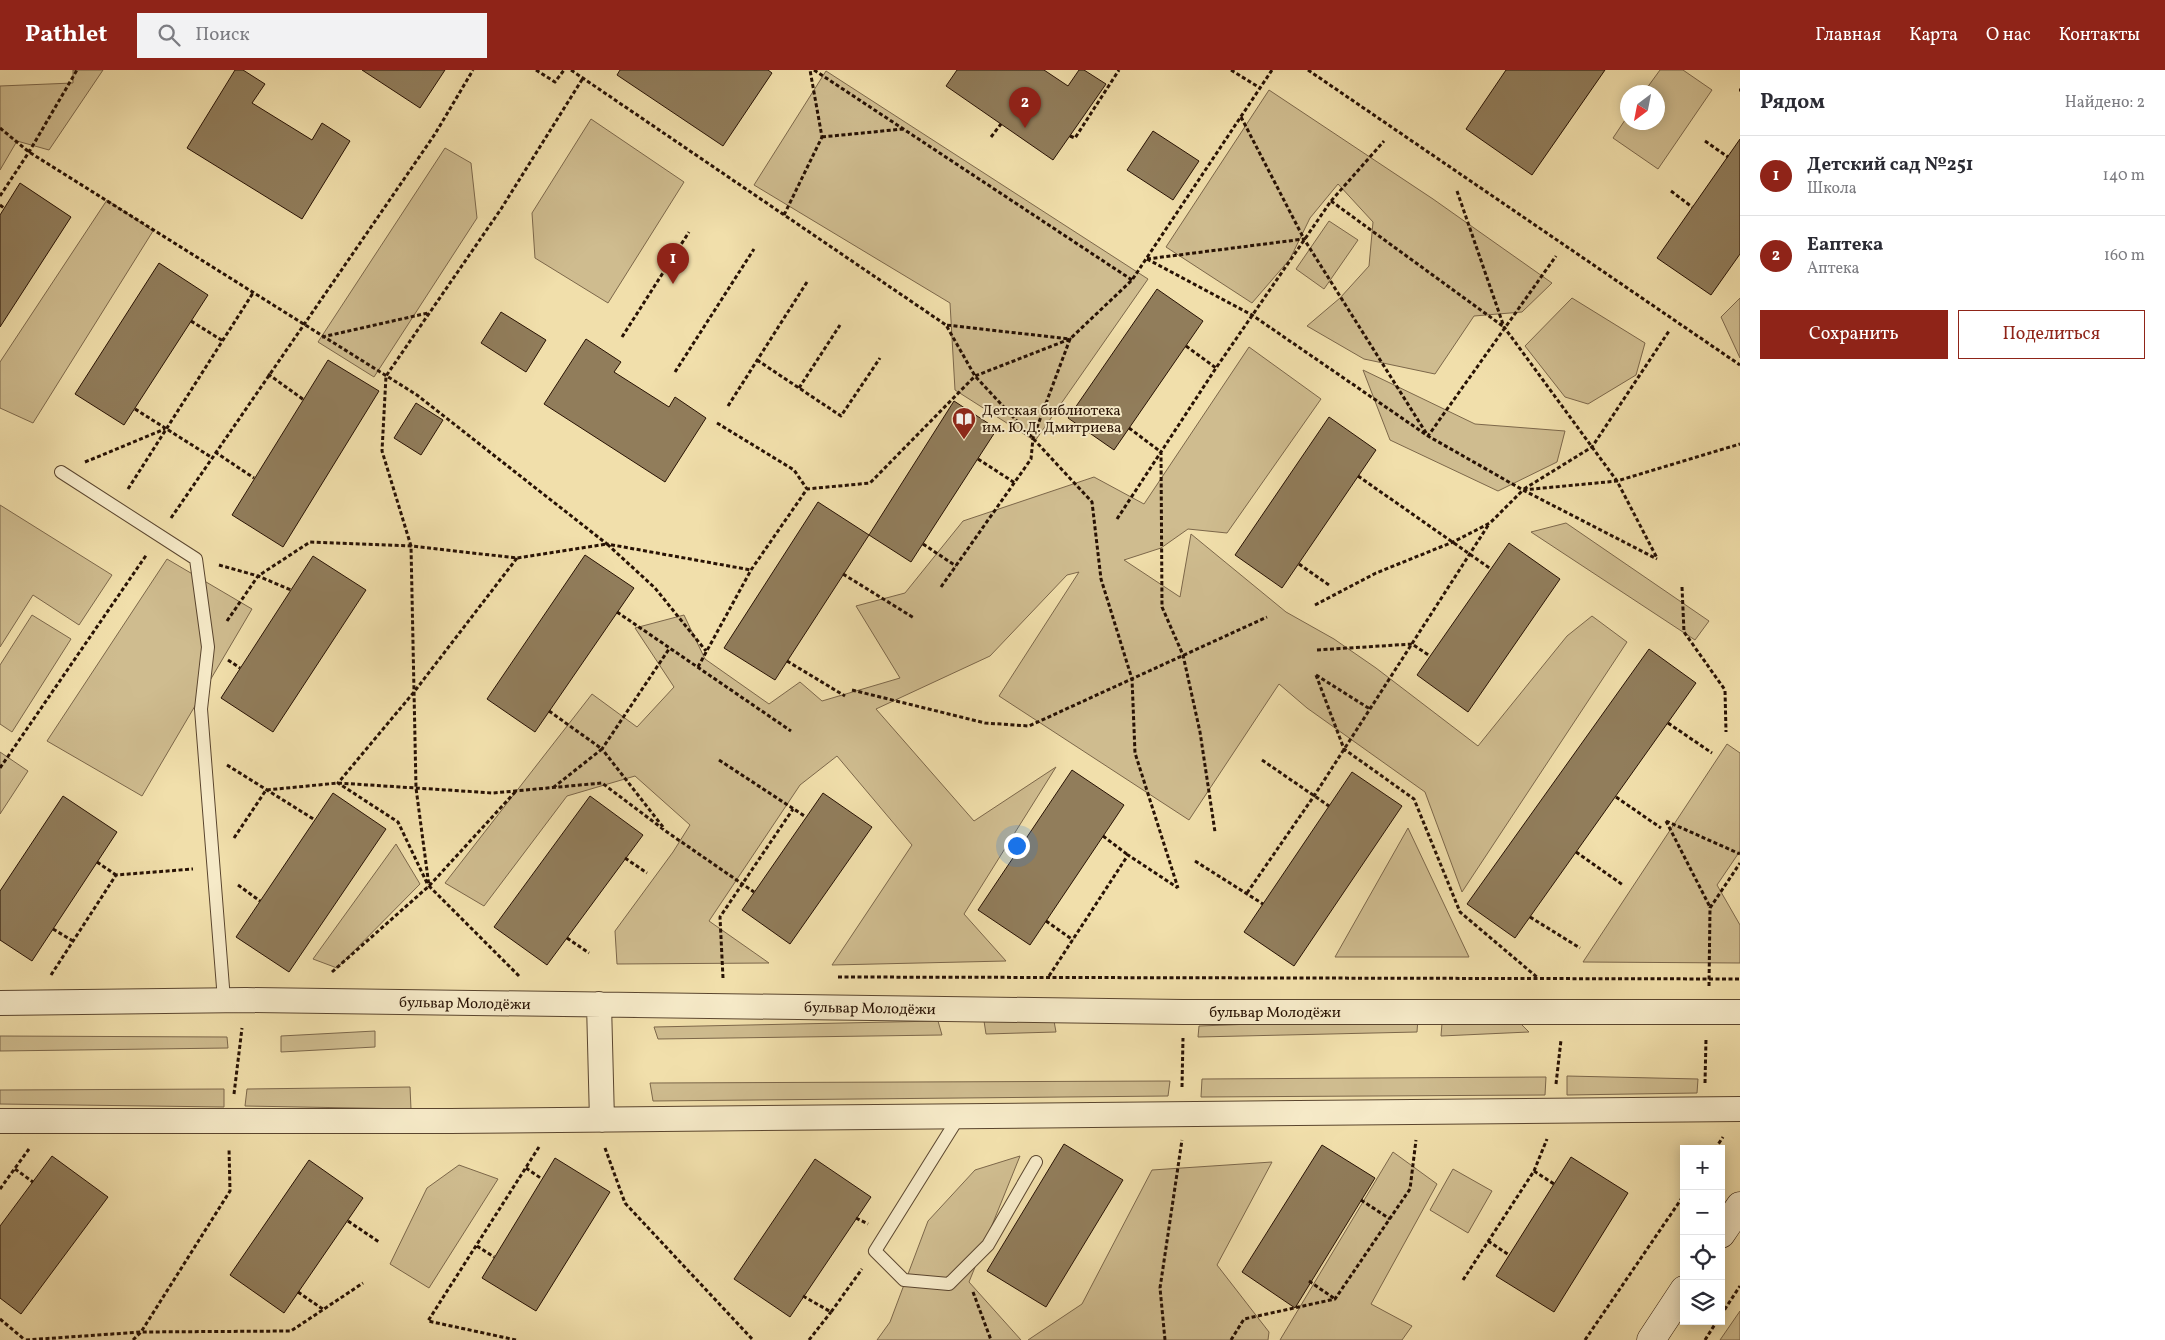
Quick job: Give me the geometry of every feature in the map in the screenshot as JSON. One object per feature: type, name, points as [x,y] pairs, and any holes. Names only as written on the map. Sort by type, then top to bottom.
[{"type":"main road","points":[[1725,1228],[1740,1206]]},
{"type":"main road","points":[[1651,1340],[1680,1296]]},
{"type":"street","name":"бульвар Молодёжи","points":[[0,1003],[235,1000],[1183,1012],[1740,1012]]},
{"type":"street","points":[[599,1004],[602,1120]]},
{"type":"street","points":[[0,1121],[602,1120],[960,1115],[1740,1109]]},
{"type":"lane","points":[[61,472],[196,559],[208,647],[201,709],[214,867],[235,1000]]},
{"type":"lane","points":[[960,1115],[875,1251],[904,1280],[949,1284],[988,1245],[1036,1162]]},
{"type":"path","points":[[0,196],[29,152],[77,70]]},
{"type":"path","points":[[0,768],[211,457],[435,134],[473,70]]},
{"type":"path","points":[[536,70],[555,82],[564,70]]},
{"type":"path","points":[[571,70],[946,325],[975,376],[1092,502],[1101,579],[1132,679],[1135,753],[1178,888],[1103,836]]},
{"type":"path","points":[[784,216],[822,138],[810,70]]},
{"type":"path","points":[[814,70],[1132,280]]},
{"type":"path","points":[[1070,136],[1075,138],[1119,70]]},
{"type":"path","points":[[1231,70],[1260,88]]},
{"type":"path","points":[[698,667],[751,570],[807,489],[870,483],[975,376],[1070,339],[1132,280],[1272,70]]},
{"type":"path","points":[[1308,70],[1740,365]]},
{"type":"path","points":[[428,886],[416,788],[410,546],[382,451],[386,376],[501,209],[583,78]]},
{"type":"path","points":[[1241,116],[1304,239],[1428,436]]},
{"type":"path","points":[[991,137],[1001,124]]},
{"type":"path","points":[[0,128],[29,152],[417,395],[607,544],[655,588],[706,651]]},
{"type":"path","points":[[822,138],[903,129]]},
{"type":"path","points":[[1117,519],[1216,368],[1304,239],[1331,201],[1384,141]]},
{"type":"path","points":[[1705,141],[1728,157]]},
{"type":"path","points":[[1146,259],[1252,315],[1428,436],[1523,490],[1657,559],[1617,481],[1504,327],[1457,191]]},
{"type":"path","points":[[1671,192],[1692,207]]},
{"type":"path","points":[[1331,201],[1504,327]]},
{"type":"path","points":[[0,205],[4,208]]},
{"type":"path","points":[[622,337],[689,232]]},
{"type":"path","points":[[1146,259],[1304,239]]},
{"type":"path","points":[[675,372],[754,249]]},
{"type":"path","points":[[1428,436],[1556,256]]},
{"type":"path","points":[[728,406],[807,282]]},
{"type":"path","points":[[117,507],[165,429],[254,294]]},
{"type":"path","points":[[322,336],[429,312]]},
{"type":"path","points":[[191,321],[223,341]]},
{"type":"path","points":[[799,388],[840,325]]},
{"type":"path","points":[[946,325],[1070,339]]},
{"type":"path","points":[[1246,894],[1314,796],[1490,523],[1523,490],[1592,447],[1669,331]]},
{"type":"path","points":[[942,587],[1031,459],[1033,438],[1070,339]]},
{"type":"path","points":[[1186,346],[1216,368]]},
{"type":"path","points":[[757,360],[841,416],[880,358]]},
{"type":"path","points":[[268,374],[304,400]]},
{"type":"path","points":[[135,409],[211,457]]},
{"type":"path","points":[[717,423],[794,470],[807,489]]},
{"type":"path","points":[[1129,428],[1161,452]]},
{"type":"path","points":[[61,472],[165,429]]},
{"type":"path","points":[[1523,490],[1617,481],[1740,444]]},
{"type":"path","points":[[215,452],[254,478]]},
{"type":"path","points":[[1161,452],[1162,608],[1183,655],[1200,732],[1215,832]]},
{"type":"path","points":[[978,459],[1015,483]]},
{"type":"path","points":[[1358,476],[1491,569]]},
{"type":"path","points":[[1315,605],[1376,573],[1453,542],[1490,523]]},
{"type":"path","points":[[240,668],[208,647],[258,576],[310,542],[410,546],[518,558],[607,544],[751,570]]},
{"type":"path","points":[[923,544],[956,566]]},
{"type":"path","points":[[338,783],[414,692],[518,558]]},
{"type":"path","points":[[196,559],[258,576],[291,590]]},
{"type":"path","points":[[1299,564],[1329,585]]},
{"type":"path","points":[[843,574],[914,618]]},
{"type":"path","points":[[1682,587],[1684,632],[1725,690],[1726,732]]},
{"type":"path","points":[[617,612],[791,731]]},
{"type":"path","points":[[852,690],[985,723],[1028,726],[1267,617]]},
{"type":"path","points":[[1317,650],[1412,644],[1430,656]]},
{"type":"path","points":[[554,788],[602,749],[669,649]]},
{"type":"path","points":[[788,661],[845,696]]},
{"type":"path","points":[[1370,710],[1316,675],[1344,749],[1414,799],[1460,912],[1538,978]]},
{"type":"path","points":[[549,712],[602,749],[667,832]]},
{"type":"path","points":[[1668,723],[1712,753]]},
{"type":"path","points":[[204,750],[315,820]]},
{"type":"path","points":[[719,760],[806,817]]},
{"type":"path","points":[[1262,760],[1329,806]]},
{"type":"path","points":[[338,783],[398,822],[428,886],[521,978]]},
{"type":"path","points":[[266,790],[338,783],[492,793],[602,783],[667,832],[754,892]]},
{"type":"path","points":[[214,867],[266,790]]},
{"type":"path","points":[[326,978],[428,886],[516,791]]},
{"type":"path","points":[[1616,797],[1661,828]]},
{"type":"path","points":[[723,978],[720,917],[741,883],[793,809]]},
{"type":"path","points":[[1705,1109],[1707,1012],[1710,978],[1710,908],[1666,821],[1740,854]]},
{"type":"path","points":[[1576,852],[1623,884]]},
{"type":"path","points":[[1049,977],[1128,855]]},
{"type":"path","points":[[626,858],[647,874]]},
{"type":"path","points":[[1195,861],[1262,904]]},
{"type":"path","points":[[96,862],[116,875],[214,867],[260,901]]},
{"type":"path","points":[[1710,908],[1740,863]]},
{"type":"path","points":[[47,982],[116,875]]},
{"type":"path","points":[[1530,917],[1580,948]]},
{"type":"path","points":[[1046,921],[1073,940]]},
{"type":"path","points":[[53,929],[73,941]]},
{"type":"path","points":[[567,938],[589,954]]},
{"type":"path","points":[[1463,1280],[1534,1171],[1548,1137],[1553,1110],[1567,978]]},
{"type":"path","points":[[133,1340],[141,1332],[230,1191],[235,1000]]},
{"type":"path","points":[[1165,1340],[1160,1288],[1183,1134],[1183,1012]]},
{"type":"path","points":[[602,1120],[604,1146],[625,1203],[753,1340]]},
{"type":"path","points":[[1231,1340],[1244,1319],[1336,1300],[1410,1189],[1417,1135]]},
{"type":"path","points":[[0,1189],[32,1145]]},
{"type":"path","points":[[516,1340],[428,1320],[540,1146]]},
{"type":"path","points":[[526,1168],[542,1179]]},
{"type":"path","points":[[14,1169],[33,1182]]},
{"type":"path","points":[[1534,1171],[1554,1184]]},
{"type":"path","points":[[1361,1200],[1390,1219]]},
{"type":"path","points":[[1585,1340],[1680,1201]]},
{"type":"path","points":[[348,1221],[378,1242]]},
{"type":"path","points":[[1488,1241],[1510,1255]]},
{"type":"path","points":[[477,1246],[494,1257]]},
{"type":"path","points":[[809,1340],[875,1251]]},
{"type":"path","points":[[961,1272],[969,1282],[990,1340]]},
{"type":"path","points":[[1310,1281],[1336,1300]]},
{"type":"path","points":[[0,1319],[26,1340],[141,1332],[291,1331],[363,1283]]},
{"type":"path","points":[[1725,1309],[1740,1286]]},
{"type":"path","points":[[298,1292],[324,1310]]},
{"type":"path","points":[[804,1296],[831,1312]]},
{"type":"path","points":[[1705,1340],[1714,1325]]},
{"type":"shaded area","points":[[73,70],[103,70],[49,150],[17,141],[0,170],[0,86],[73,83]]},
{"type":"shaded area","points":[[1660,70],[1683,70],[1712,90],[1658,169],[1613,138],[1620,128],[1620,130],[1665,130],[1665,85],[1649,85]]},
{"type":"shaded area","points":[[826,71],[1148,279],[1035,441],[955,390],[950,303],[754,185]]},
{"type":"shaded area","points":[[1269,90],[1433,199],[1552,283],[1522,312],[1474,316],[1435,374],[1364,359],[1307,326],[1340,298],[1369,266],[1373,222],[1338,184],[1310,218],[1290,259],[1252,303],[1166,247]]},
{"type":"shaded area","points":[[591,119],[684,182],[608,303],[535,258],[532,213]]},
{"type":"shaded area","points":[[445,148],[471,163],[477,218],[374,377],[318,342]]},
{"type":"shaded area","points":[[107,200],[153,231],[33,423],[0,408],[0,362]]},
{"type":"shaded area","points":[[1329,221],[1358,240],[1324,289],[1296,269]]},
{"type":"shaded area","points":[[1572,298],[1645,343],[1636,375],[1588,404],[1565,397],[1525,346]]},
{"type":"shaded area","points":[[1740,298],[1740,358],[1721,317]]},
{"type":"shaded area","points":[[1249,347],[1321,399],[1227,533],[1188,529],[1161,548],[1124,560],[1180,597],[1191,534],[1286,612],[1334,639],[1376,668],[1478,746],[1567,636],[1592,616],[1627,642],[1462,892],[1425,792],[1307,708],[1279,684],[1189,820],[999,696],[1079,572],[1067,575],[990,656],[876,709],[974,821],[1056,767],[964,914],[1006,961],[832,965],[912,845],[837,756],[800,785],[709,921],[769,963],[617,964],[615,931],[673,852],[690,825],[635,776],[567,796],[484,906],[445,883],[592,694],[637,727],[674,687],[635,628],[684,615],[705,659],[769,704],[800,682],[822,701],[900,678],[856,606],[905,593],[963,521],[1094,477],[1144,504]]},
{"type":"shaded area","points":[[1363,370],[1475,424],[1565,431],[1557,462],[1498,491],[1390,440]]},
{"type":"shaded area","points":[[0,505],[112,575],[79,625],[33,595],[0,647]]},
{"type":"shaded area","points":[[1566,523],[1709,621],[1695,640],[1531,532]]},
{"type":"shaded area","points":[[167,559],[252,609],[142,796],[47,741]]},
{"type":"shaded area","points":[[32,615],[71,639],[12,732],[0,724],[0,665]]},
{"type":"shaded area","points":[[1727,744],[1740,753],[1740,851],[1717,885],[1740,925],[1740,963],[1583,962]]},
{"type":"shaded area","points":[[0,752],[28,771],[0,814]]},
{"type":"shaded area","points":[[1408,828],[1469,957],[1335,957]]},
{"type":"shaded area","points":[[396,844],[420,884],[337,968],[313,959]]},
{"type":"shaded area","points":[[1418,1018],[1417,1032],[1198,1037],[1199,1026]]},
{"type":"shaded area","points":[[938,1021],[942,1035],[658,1039],[654,1027]]},
{"type":"shaded area","points":[[984,1021],[1054,1021],[1056,1032],[986,1034]]},
{"type":"shaded area","points":[[1442,1023],[1521,1024],[1529,1032],[1441,1036]]},
{"type":"shaded area","points":[[375,1031],[375,1047],[281,1052],[281,1036]]},
{"type":"shaded area","points":[[0,1036],[227,1037],[228,1048],[0,1051]]},
{"type":"shaded area","points":[[1567,1076],[1698,1079],[1697,1093],[1567,1095]]},
{"type":"shaded area","points":[[1546,1077],[1545,1095],[1201,1097],[1202,1079]]},
{"type":"shaded area","points":[[1170,1081],[1168,1096],[653,1101],[650,1083]]},
{"type":"shaded area","points":[[410,1087],[411,1109],[245,1106],[247,1089]]},
{"type":"shaded area","points":[[224,1089],[224,1107],[0,1104],[0,1090]]},
{"type":"shaded area","points":[[1393,1152],[1437,1184],[1371,1304],[1412,1326],[1402,1340],[1280,1340]]},
{"type":"shaded area","points":[[1020,1156],[969,1282],[1021,1340],[877,1340],[890,1322],[928,1221],[975,1170]]},
{"type":"shaded area","points":[[1272,1162],[1217,1265],[1269,1332],[1268,1340],[1028,1340],[1082,1304],[1152,1170]]},
{"type":"shaded area","points":[[459,1165],[498,1179],[429,1288],[390,1264],[427,1188]]},
{"type":"shaded area","points":[[1453,1169],[1492,1191],[1468,1233],[1430,1210]]},
{"type":"shaded area","points":[[1740,1311],[1740,1340],[1720,1340]]},
{"type":"building","points":[[235,70],[243,70],[265,84],[252,103],[312,140],[322,123],[350,141],[302,219],[187,148]]},
{"type":"building","points":[[362,70],[445,70],[420,108]]},
{"type":"building","points":[[620,70],[768,70],[772,73],[723,146],[617,75]]},
{"type":"building","points":[[957,70],[1044,70],[1068,86],[1079,70],[1084,70],[1106,84],[1053,160],[946,86]]},
{"type":"building","points":[[1506,70],[1605,70],[1532,175],[1466,129]]},
{"type":"building","points":[[1153,131],[1199,161],[1173,200],[1127,170]]},
{"type":"building","points":[[1740,139],[1740,254],[1711,295],[1657,258]]},
{"type":"building","points":[[20,183],[71,217],[0,327],[0,215]]},
{"type":"building","points":[[159,263],[208,295],[124,425],[75,394]]},
{"type":"building","points":[[1157,289],[1203,321],[1114,450],[1068,418]]},
{"type":"building","points":[[501,312],[546,340],[526,372],[481,343]]},
{"type":"building","points":[[586,339],[621,362],[614,372],[669,407],[675,397],[706,418],[665,482],[544,404]]},
{"type":"building","points":[[328,360],[379,391],[283,547],[232,515]]},
{"type":"building","points":[[954,401],[997,429],[911,562],[869,535]]},
{"type":"building","points":[[416,403],[443,420],[421,455],[394,438]]},
{"type":"building","points":[[1329,417],[1376,450],[1282,588],[1235,555]]},
{"type":"building","points":[[818,502],[869,535],[775,680],[724,648]]},
{"type":"building","points":[[1509,543],[1560,579],[1468,712],[1417,675]]},
{"type":"building","points":[[585,555],[634,588],[535,732],[487,699]]},
{"type":"building","points":[[313,556],[366,590],[273,732],[221,698]]},
{"type":"building","points":[[1649,649],[1696,683],[1515,938],[1467,904]]},
{"type":"building","points":[[1072,770],[1124,805],[1030,945],[978,910]]},
{"type":"building","points":[[1352,772],[1402,806],[1294,966],[1244,932]]},
{"type":"building","points":[[333,793],[386,829],[289,972],[236,937]]},
{"type":"building","points":[[823,793],[872,827],[790,944],[742,910]]},
{"type":"building","points":[[63,796],[117,832],[32,961],[0,940],[0,891]]},
{"type":"building","points":[[590,796],[643,835],[547,965],[494,927]]},
{"type":"building","points":[[1064,1144],[1123,1180],[1046,1307],[987,1271]]},
{"type":"building","points":[[1322,1145],[1375,1178],[1295,1308],[1242,1272]]},
{"type":"building","points":[[52,1156],[108,1197],[21,1314],[0,1298],[0,1226]]},
{"type":"building","points":[[1571,1157],[1628,1193],[1554,1312],[1496,1276]]},
{"type":"building","points":[[555,1158],[610,1192],[536,1311],[482,1278]]},
{"type":"building","points":[[815,1159],[871,1197],[790,1317],[734,1279]]},
{"type":"building","points":[[309,1160],[363,1198],[284,1313],[230,1275]]},
{"type":"place","name":"Еаптека","points":[[1025,128]]},
{"type":"place","name":"Детский сад №251","points":[[673,284]]},
{"type":"place","name":"Детская библиотека им. Ю.Д. Дмитриева","points":[[964,440]]}]
